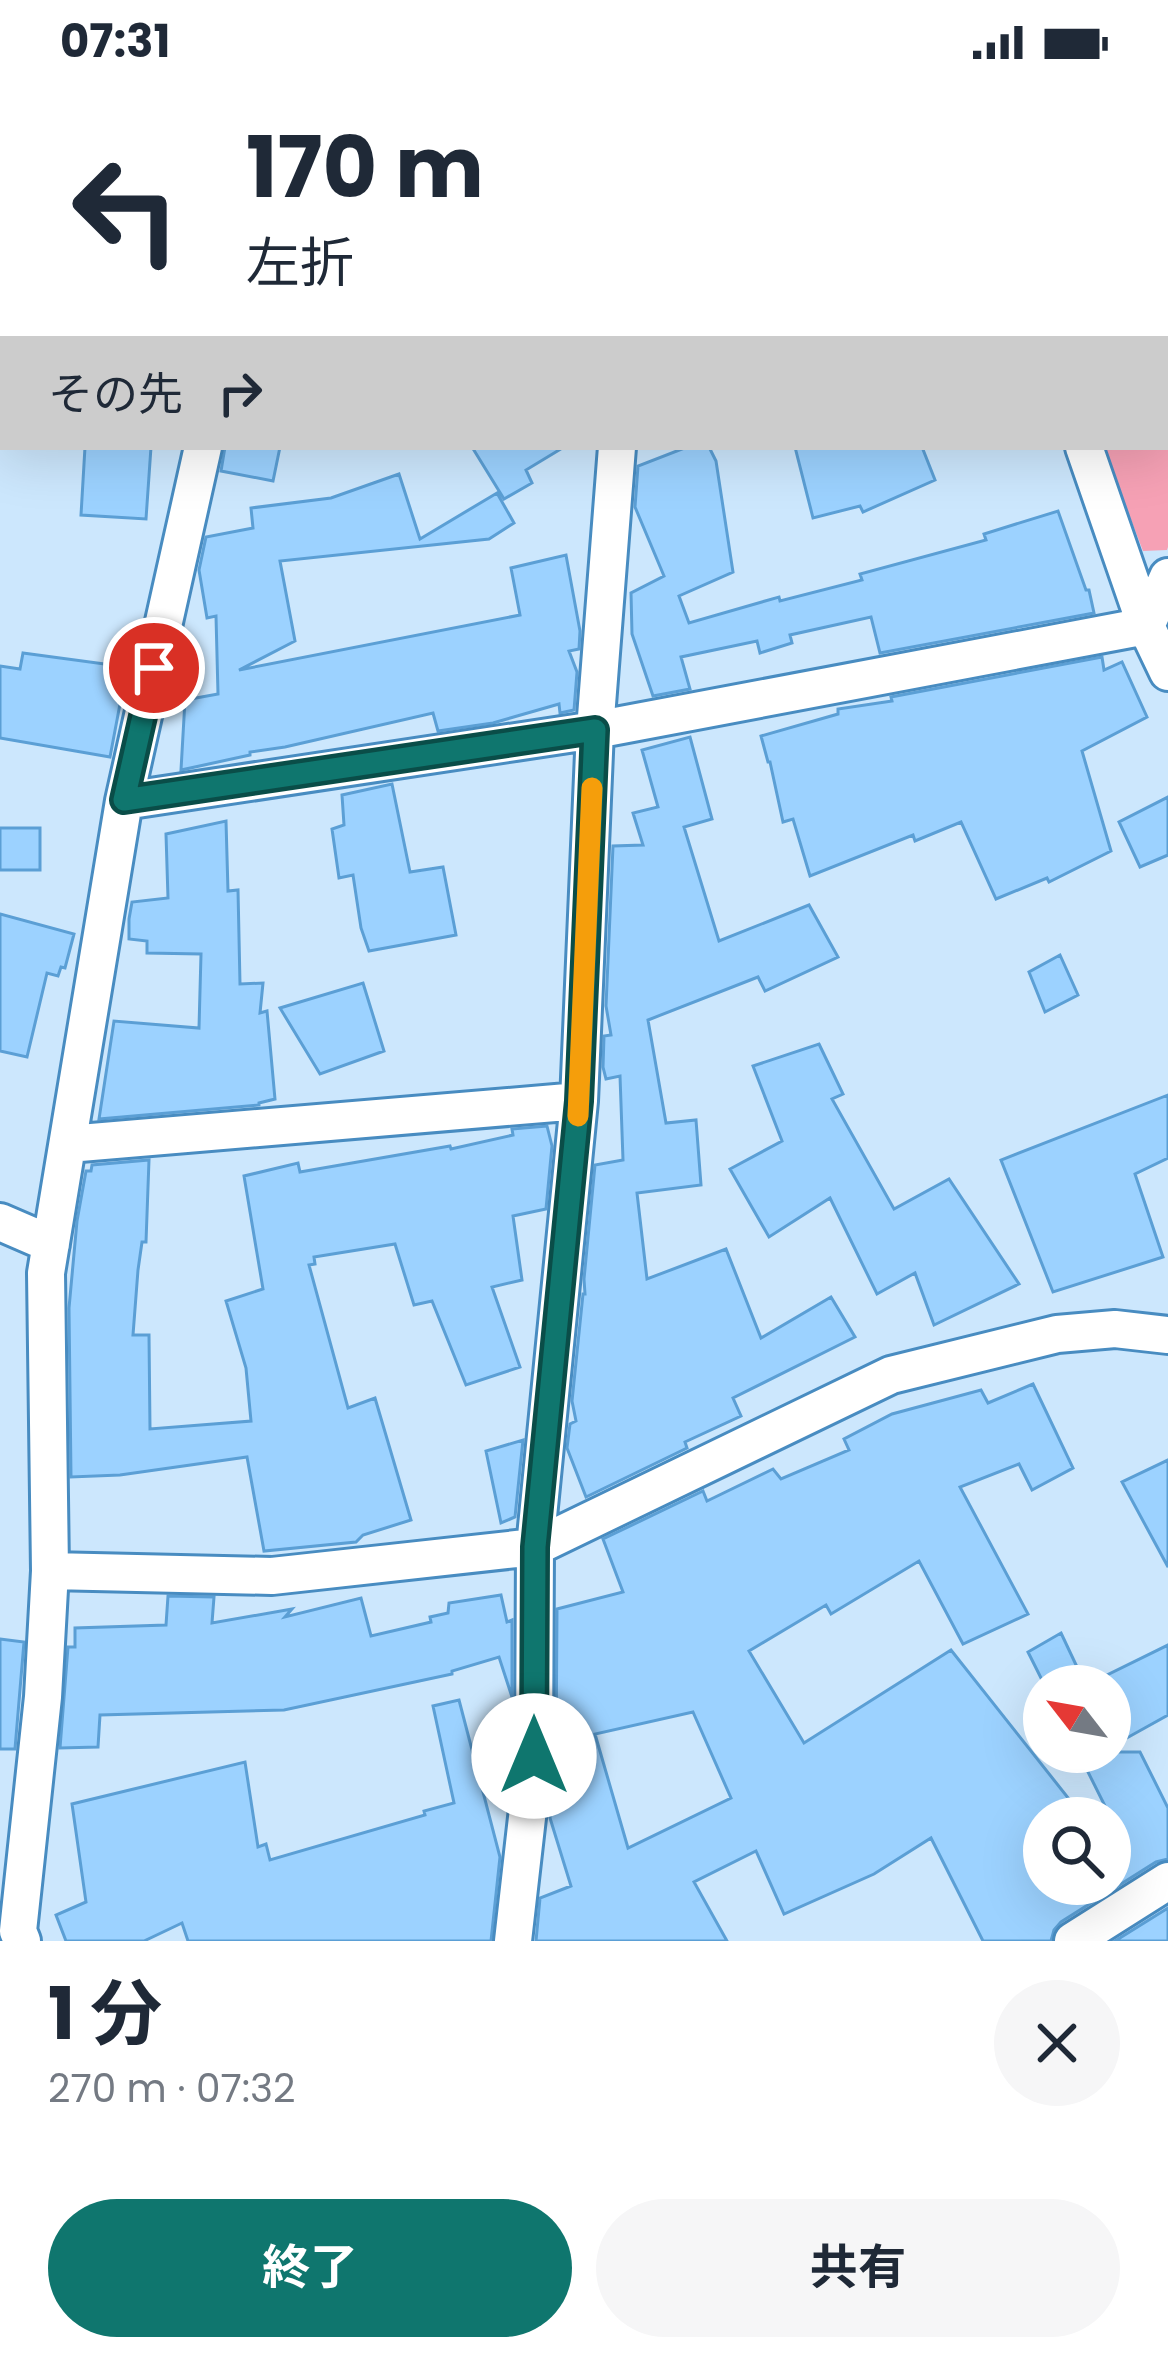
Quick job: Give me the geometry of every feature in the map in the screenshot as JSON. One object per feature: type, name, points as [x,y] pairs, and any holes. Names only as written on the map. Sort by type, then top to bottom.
[{"type":"street","points":[[17,1938],[43,1697],[50,1570],[46,1274],[124,800],[202,450]]},
{"type":"street","points":[[513,1941],[534,1756],[535,1547],[579,1101],[595,730],[617,450]]},
{"type":"street","points":[[1085,450],[1146,626],[1168,672]]},
{"type":"street","points":[[1146,626],[1168,577]]},
{"type":"street","points":[[124,800],[595,730],[1146,626]]},
{"type":"street","points":[[68,1144],[579,1101]]},
{"type":"street","points":[[0,1222],[51,1244]]},
{"type":"street","points":[[50,1570],[272,1576],[535,1547],[891,1375],[1057,1334],[1115,1328],[1168,1335]]},
{"type":"street","points":[[1073,1941],[1168,1881]]},
{"type":"shaded area","points":[[1104,450],[1168,450],[1168,547],[1143,551]]},
{"type":"building","points":[[85,450],[151,450],[146,519],[81,515]]},
{"type":"building","points":[[224,450],[279,450],[273,481],[221,471]]},
{"type":"building","points":[[474,450],[559,450],[526,470],[532,483],[504,499]]},
{"type":"building","points":[[679,450],[710,450],[716,461],[733,572],[679,596],[689,623],[862,580],[860,574],[986,540],[984,534],[1058,511],[1094,613],[880,653],[871,617],[790,635],[792,643],[760,653],[757,641],[681,657],[690,689],[653,696],[632,634],[631,593],[664,576],[635,507],[638,466]]},
{"type":"building","points":[[796,450],[923,450],[935,480],[863,512],[860,506],[813,518]]},
{"type":"building","points":[[399,474],[420,539],[497,493],[514,523],[489,539],[280,561],[295,641],[239,670],[520,615],[511,568],[566,555],[580,631],[579,649],[569,651],[577,672],[574,710],[560,713],[559,704],[493,723],[438,731],[433,713],[181,770],[185,700],[218,694],[216,616],[207,618],[199,570],[206,537],[253,528],[251,508],[331,498]]},
{"type":"building","points":[[23,653],[127,667],[110,757],[0,738],[0,666],[20,669]]},
{"type":"building","points":[[1102,657],[1104,670],[1122,662],[1147,717],[1082,751],[1111,851],[1049,882],[1047,878],[996,899],[961,822],[915,841],[913,835],[810,876],[793,819],[783,822],[761,736],[838,714],[838,709]]},
{"type":"building","points":[[690,737],[712,819],[684,827],[719,941],[809,905],[838,957],[765,991],[758,977],[648,1020],[666,1123],[696,1120],[701,1185],[637,1193],[647,1279],[726,1249],[761,1338],[831,1297],[855,1337],[733,1398],[741,1416],[586,1497],[567,1448],[570,1424],[576,1421],[572,1401],[595,1165],[623,1160],[620,1076],[606,1079],[603,1067],[604,1036],[611,1035],[606,1006],[613,846],[643,845],[633,813],[658,807],[642,750]]},
{"type":"building","points":[[392,784],[410,872],[443,867],[456,935],[369,951],[353,875],[339,878],[332,829],[344,825],[342,795]]},
{"type":"building","points":[[1168,797],[1168,855],[1140,867],[1119,822]]},
{"type":"building","points":[[226,821],[228,891],[238,890],[240,984],[263,983],[260,1013],[267,1011],[275,1099],[259,1105],[99,1119],[114,1021],[199,1028],[201,954],[147,953],[147,941],[129,939],[129,919],[132,902],[168,898],[166,834]]},
{"type":"building","points":[[0,828],[40,828],[40,870],[0,870]]},
{"type":"building","points":[[0,914],[74,934],[65,968],[61,967],[58,976],[47,973],[27,1057],[0,1051]]},
{"type":"building","points":[[1060,955],[1078,995],[1045,1012],[1029,972]]},
{"type":"building","points":[[363,983],[384,1051],[320,1074],[280,1008]]},
{"type":"building","points":[[819,1044],[843,1094],[832,1099],[894,1209],[949,1179],[1019,1284],[934,1325],[915,1273],[877,1294],[830,1198],[769,1237],[730,1169],[782,1141],[753,1066]]},
{"type":"building","points":[[1168,1095],[1168,1158],[1135,1174],[1163,1257],[1053,1292],[1001,1160]]},
{"type":"building","points":[[547,1126],[552,1146],[546,1209],[513,1216],[522,1280],[492,1287],[520,1367],[466,1385],[432,1301],[414,1305],[395,1244],[314,1257],[315,1264],[309,1265],[348,1408],[375,1398],[411,1520],[363,1535],[356,1542],[264,1551],[247,1457],[71,1477],[69,1308],[77,1221],[86,1171],[92,1165],[149,1160],[146,1242],[142,1242],[138,1270],[133,1335],[149,1335],[150,1429],[251,1421],[246,1368],[226,1301],[263,1289],[244,1176],[298,1163],[300,1172],[451,1149],[513,1135],[512,1129]]},
{"type":"building","points":[[1033,1384],[1073,1468],[1032,1490],[1019,1464],[960,1487],[1028,1614],[963,1644],[919,1561],[831,1614],[826,1605],[749,1651],[804,1743],[951,1650],[1023,1741],[1023,1773],[1048,1773],[1067,1797],[1023,1797],[1023,1905],[1088,1905],[1061,1922],[1051,1941],[983,1941],[931,1838],[874,1874],[784,1914],[756,1851],[694,1882],[727,1941],[536,1941],[540,1898],[571,1886],[550,1818],[556,1756],[557,1609],[623,1592],[603,1539],[703,1491],[707,1501],[773,1469],[781,1479],[849,1450],[844,1439],[892,1414],[981,1390],[988,1403]],"holes":[[[693,1712],[731,1798],[628,1848],[595,1734]]]},
{"type":"building","points":[[523,1440],[515,1517],[501,1523],[486,1451]]},
{"type":"building","points":[[1168,1460],[1168,1567],[1122,1482]]},
{"type":"building","points":[[501,1595],[507,1622],[512,1620],[512,1697],[499,1657],[452,1674],[284,1710],[100,1715],[98,1747],[60,1748],[68,1647],[75,1647],[75,1628],[166,1625],[168,1596],[214,1597],[212,1623],[292,1609],[285,1617],[361,1598],[371,1636],[431,1622],[430,1617],[448,1613],[449,1603]]},
{"type":"building","points":[[1061,1633],[1076,1665],[1034,1665],[1028,1652]]},
{"type":"building","points":[[0,1639],[24,1642],[15,1749],[0,1749]]},
{"type":"building","points":[[1168,1645],[1168,1715],[1131,1736],[1131,1665]]},
{"type":"building","points":[[459,1700],[500,1857],[491,1941],[188,1941],[182,1923],[144,1941],[66,1941],[56,1915],[86,1902],[72,1804],[245,1762],[258,1847],[266,1844],[270,1860],[454,1803],[433,1706]]},
{"type":"building","points":[[1131,1752],[1140,1752],[1168,1808],[1168,1859],[1131,1878],[1131,1797],[1100,1797],[1088,1773],[1131,1773]]},
{"type":"building","points":[[1168,1908],[1168,1941],[1115,1941]]},
{"type":"slow traffic","points":[[578,1116],[592,788]]},
{"type":"route","points":[[154,668],[124,800],[595,730],[579,1101],[535,1547],[534,1756]]}]
